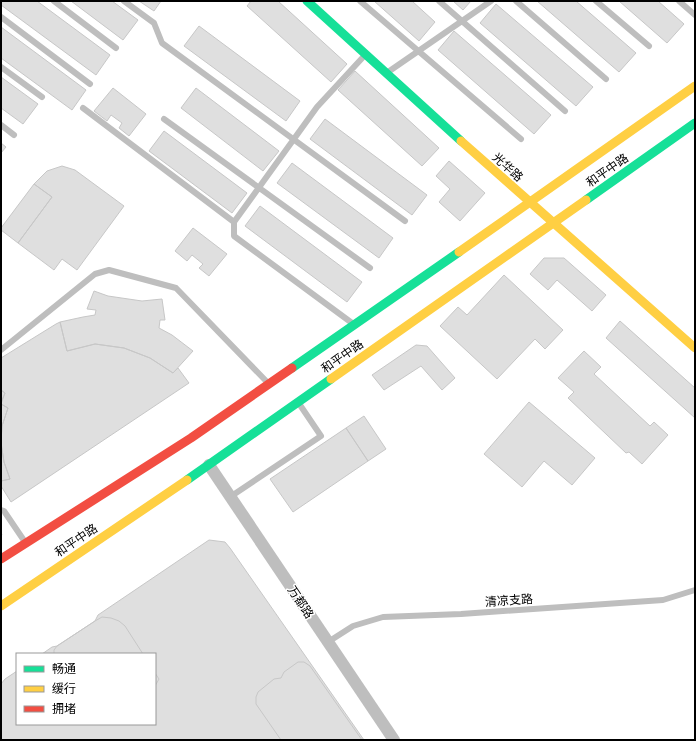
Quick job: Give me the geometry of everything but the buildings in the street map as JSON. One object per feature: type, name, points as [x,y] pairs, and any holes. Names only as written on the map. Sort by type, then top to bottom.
[{"type":"main road","name":"光华路","points":[[308,1],[530,203],[695,348]]},
{"type":"main road","name":"和平中路","points":[[1,559],[191,438],[530,203],[695,86]]},
{"type":"main road","name":"和平中路","points":[[1,606],[209,465],[695,123]]},
{"type":"street","name":"万都路","points":[[209,465],[394,740]]},
{"type":"lane","points":[[54,1],[116,48]]},
{"type":"lane","points":[[124,1],[154,23],[162,43],[405,221]]},
{"type":"lane","points":[[360,1],[521,139]]},
{"type":"lane","points":[[440,1],[565,111]]},
{"type":"lane","points":[[386,72],[491,1]]},
{"type":"lane","points":[[516,1],[606,79]]},
{"type":"lane","points":[[596,1],[648,46]]},
{"type":"lane","points":[[679,1],[695,15]]},
{"type":"lane","points":[[1,17],[90,84]]},
{"type":"lane","points":[[354,325],[234,236],[234,222],[317,107],[366,54]]},
{"type":"lane","points":[[1,67],[42,97]]},
{"type":"lane","points":[[83,108],[234,222]]},
{"type":"lane","points":[[164,119],[370,268]]},
{"type":"lane","points":[[1,124],[14,135]]},
{"type":"lane","points":[[1,350],[95,274],[109,270],[176,288],[269,384]]},
{"type":"lane","points":[[230,497],[321,436],[298,402]]},
{"type":"lane","points":[[1,510],[4,510],[26,543]]},
{"type":"lane","name":"清凉支路","points":[[328,642],[353,626],[383,617],[461,614],[663,600],[695,590]]},
{"type":"traffic: fast","points":[[307,1],[461,141]]},
{"type":"traffic: fast","points":[[586,200],[695,123]]},
{"type":"traffic: fast","points":[[292,368],[459,252]]},
{"type":"traffic: fast","points":[[187,480],[331,379]]},
{"type":"traffic: slow","points":[[459,252],[695,86]]},
{"type":"traffic: slow","points":[[461,141],[695,348]]},
{"type":"traffic: slow","points":[[331,379],[586,200]]},
{"type":"traffic: slow","points":[[1,606],[187,480]]},
{"type":"traffic: jam","points":[[1,559],[191,438],[292,368]]}]
